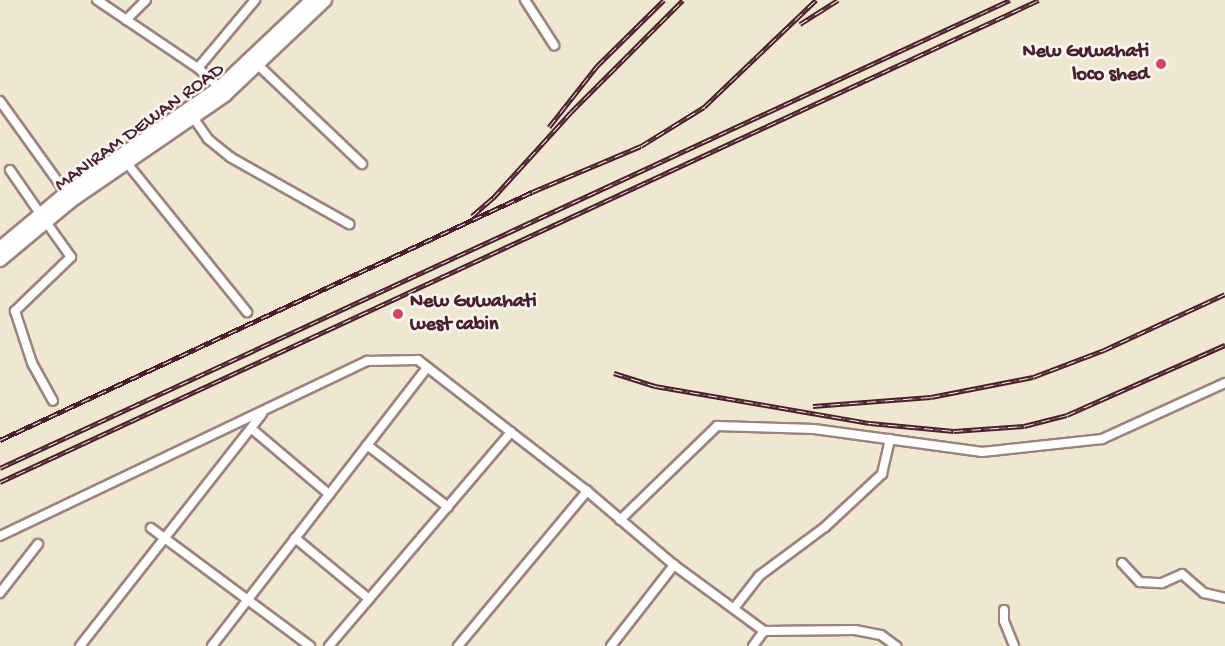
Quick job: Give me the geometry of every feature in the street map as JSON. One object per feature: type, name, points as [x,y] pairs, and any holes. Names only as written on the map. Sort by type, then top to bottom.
[{"type":"main road","name":"MANIRAM DEWAN ROAD","points":[[222,91],[312,0]]},
{"type":"main road","name":"MANIRAM DEWAN ROAD","points":[[0,248],[126,162],[222,91],[257,64],[325,0]]},
{"type":"main road","name":"MANIRAM DEWAN ROAD","points":[[0,260],[44,218],[66,193],[191,113]]},
{"type":"street","points":[[97,0],[198,68],[222,91]]},
{"type":"street","points":[[126,20],[146,0]]},
{"type":"street","points":[[198,68],[255,0]]},
{"type":"street","points":[[525,0],[554,45]]},
{"type":"street","points":[[257,64],[362,164]]},
{"type":"street","points":[[0,101],[66,193]]},
{"type":"street","points":[[191,113],[208,139],[230,157],[349,224]]},
{"type":"street","points":[[126,162],[247,312]]},
{"type":"street","points":[[10,170],[70,257],[15,311],[32,363],[53,401]]},
{"type":"street","points":[[0,536],[100,486],[263,414],[367,361],[418,360],[587,491],[674,565],[735,607],[764,631],[855,630],[881,635],[896,646]]},
{"type":"street","points":[[212,646],[427,368]]},
{"type":"street","points":[[620,520],[717,426],[814,429],[982,452],[1102,439],[1225,383]]},
{"type":"street","points":[[80,646],[162,537],[263,414]]},
{"type":"street","points":[[252,429],[329,494]]},
{"type":"street","points":[[329,646],[511,432]]},
{"type":"street","points":[[735,607],[759,576],[825,527],[882,474],[890,439]]},
{"type":"street","points":[[367,445],[447,507]]},
{"type":"street","points":[[458,646],[587,491]]},
{"type":"street","points":[[151,528],[249,598],[310,646]]},
{"type":"street","points":[[295,538],[369,599]]},
{"type":"street","points":[[0,594],[38,544]]},
{"type":"street","points":[[1122,563],[1140,582],[1162,583],[1182,574],[1204,593],[1225,598]]},
{"type":"street","points":[[611,646],[674,565]]},
{"type":"street","points":[[1004,610],[1004,621],[1014,646]]},
{"type":"street","points":[[753,646],[764,631]]},
{"type":"railway","points":[[549,127],[597,66],[664,0]]},
{"type":"railway","points":[[472,216],[493,198],[571,112],[683,0]]},
{"type":"railway","points":[[0,440],[532,192],[641,146],[704,107],[816,0]]},
{"type":"railway","points":[[800,24],[838,0]]},
{"type":"railway","points":[[0,468],[1010,0]]},
{"type":"railway","points":[[0,482],[1039,0]]},
{"type":"railway","points":[[813,406],[931,397],[1033,377],[1104,350],[1225,294]]},
{"type":"railway","points":[[614,373],[655,386],[870,423],[954,431],[1024,426],[1067,415],[1225,345]]},
{"type":"place","name":"New Guwahati loco shed","points":[[1161,64]]},
{"type":"place","name":"New Guwahati west cabin","points":[[398,314]]}]
